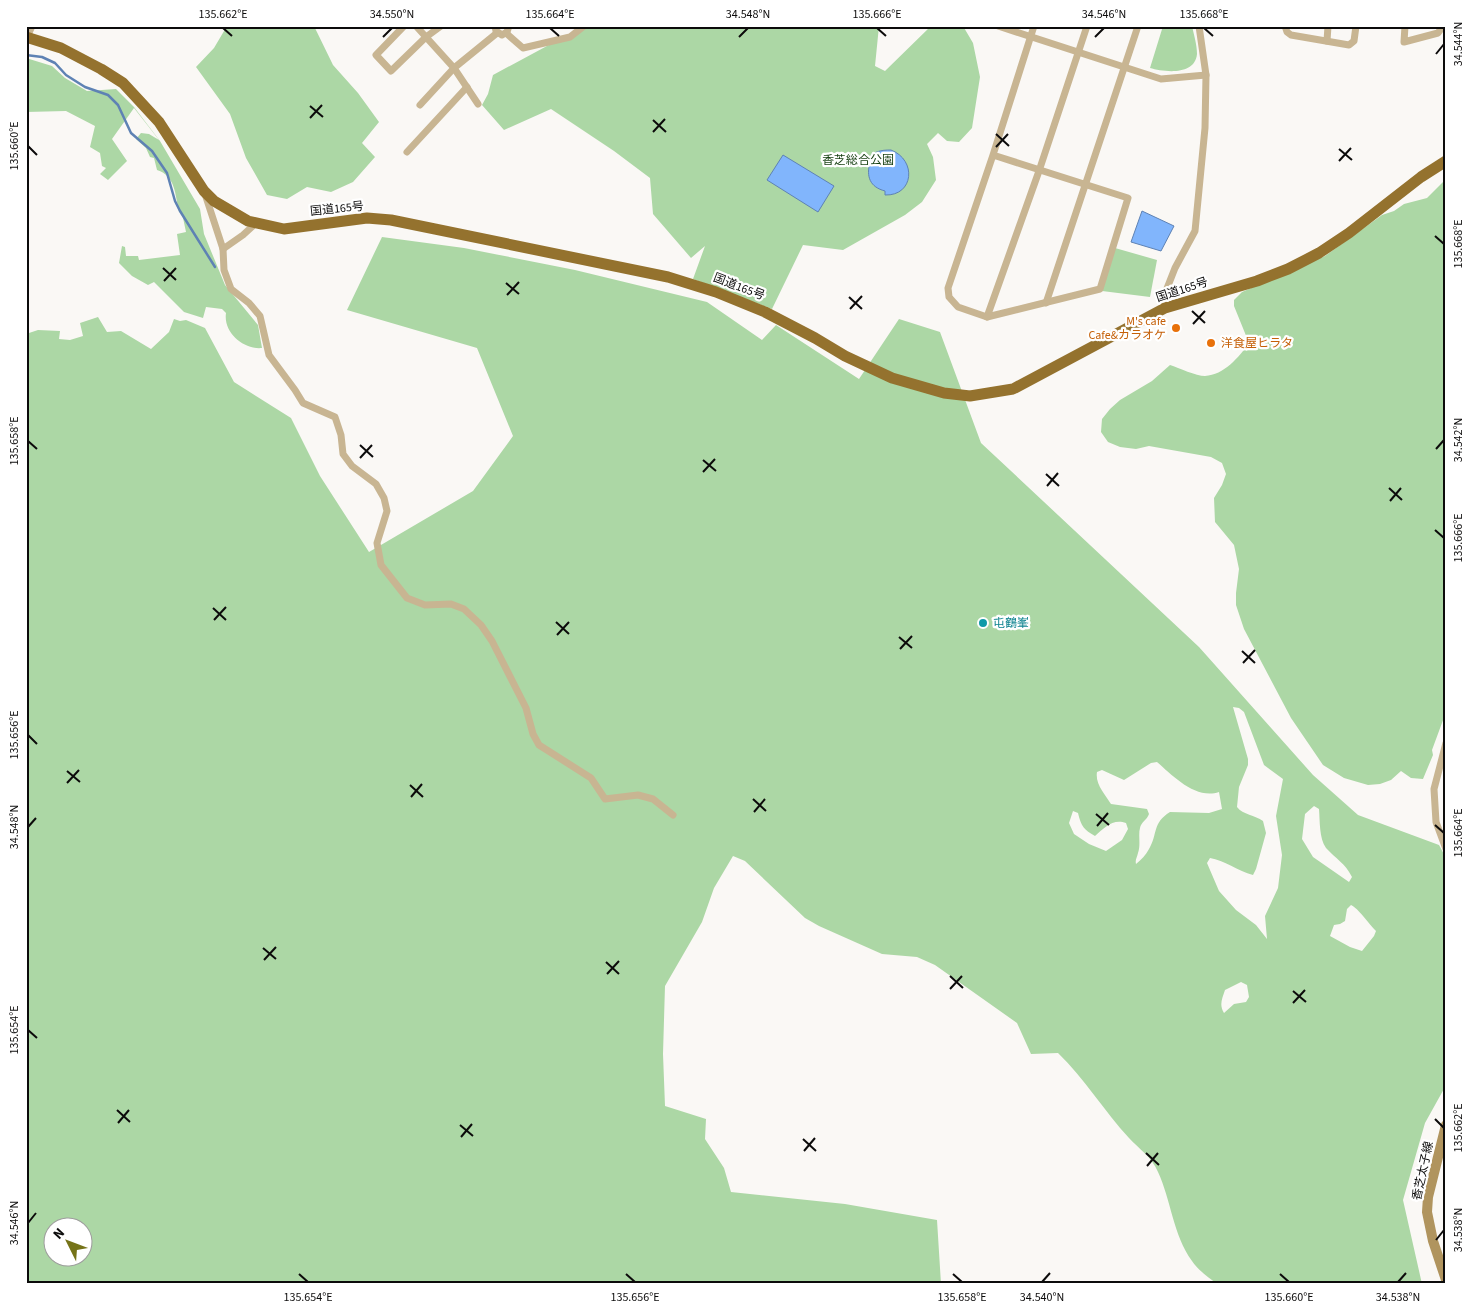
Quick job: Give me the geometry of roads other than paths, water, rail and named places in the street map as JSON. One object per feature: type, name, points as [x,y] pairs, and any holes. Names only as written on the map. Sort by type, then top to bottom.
[{"type":"highway","name":"国道165号","points":[[27,37],[61,48],[123,83],[159,122],[204,191],[214,201],[248,221],[284,229],[367,218],[391,220],[668,277],[716,292],[766,312],[845,356],[892,378],[944,393],[970,396],[1013,389],[1166,308],[1258,281],[1288,269],[1318,254],[1349,233],[1421,177],[1446,161]]},
{"type":"main road","name":"香芝太子線","points":[[1446,1124],[1428,1197],[1427,1212],[1433,1241],[1446,1280]]},
{"type":"street","points":[[27,37],[32,26]]},
{"type":"street","points":[[404,26],[376,55],[390,72],[440,26]]},
{"type":"street","points":[[416,26],[454,68],[478,104]]},
{"type":"street","points":[[420,106],[454,68],[496,30],[502,35],[507,30],[523,48],[570,36],[584,26]]},
{"type":"street","points":[[998,26],[1161,79],[1206,75]]},
{"type":"street","points":[[993,155],[1128,198],[1100,289],[987,317],[958,307],[949,297],[948,288],[1034,26]]},
{"type":"street","points":[[987,317],[1039,171],[1086,26]]},
{"type":"street","points":[[1046,303],[1138,26]]},
{"type":"street","points":[[1166,308],[1164,296],[1175,268],[1194,231],[1205,128],[1206,75],[1199,26]]},
{"type":"street","points":[[1285,26],[1287,32],[1291,35],[1349,45],[1354,41],[1356,26]]},
{"type":"street","points":[[1328,26],[1328,41]]},
{"type":"street","points":[[1405,26],[1404,42],[1438,33],[1443,26]]},
{"type":"street","points":[[407,152],[467,87]]},
{"type":"street","points":[[204,191],[223,249],[224,270],[231,289],[249,303],[260,316],[269,355],[303,403],[335,417],[341,435],[343,454],[352,466],[376,484],[384,498],[387,511],[377,543],[381,565],[407,598],[425,605],[451,604],[464,610],[481,625],[492,641],[526,708],[533,734],[539,745],[591,778],[605,799],[638,795],[653,799],[673,815]]},
{"type":"street","points":[[223,249],[256,223]]},
{"type":"street","points":[[1446,743],[1434,789],[1436,822],[1446,849]]},
{"type":"water","points":[[891,150],[905,161],[909,177],[902,190],[895,194],[885,195],[885,191],[876,187],[870,181],[870,162],[868,160],[878,152]]},
{"type":"water","points":[[783,155],[834,186],[818,212],[767,180]]},
{"type":"water","points":[[1142,211],[1174,226],[1161,251],[1131,242]]},
{"type":"waterway","points":[[26,55],[42,57],[55,63],[66,75],[85,87],[108,95],[118,105],[131,133],[152,151],[167,173],[180,211],[215,267]]},
{"type":"railway","points":[[1445,1203],[1446,1199]]},
{"type":"place","name":"M's cafe Cafe&カラオケ","points":[[1176,328]]},
{"type":"place","name":"洋食屋ヒラタ","points":[[1211,343]]},
{"type":"place","name":"屯鶴峯","points":[[983,623]]},
{"type":"park label","name":"香芝総合公園","points":[[858,160]]}]
